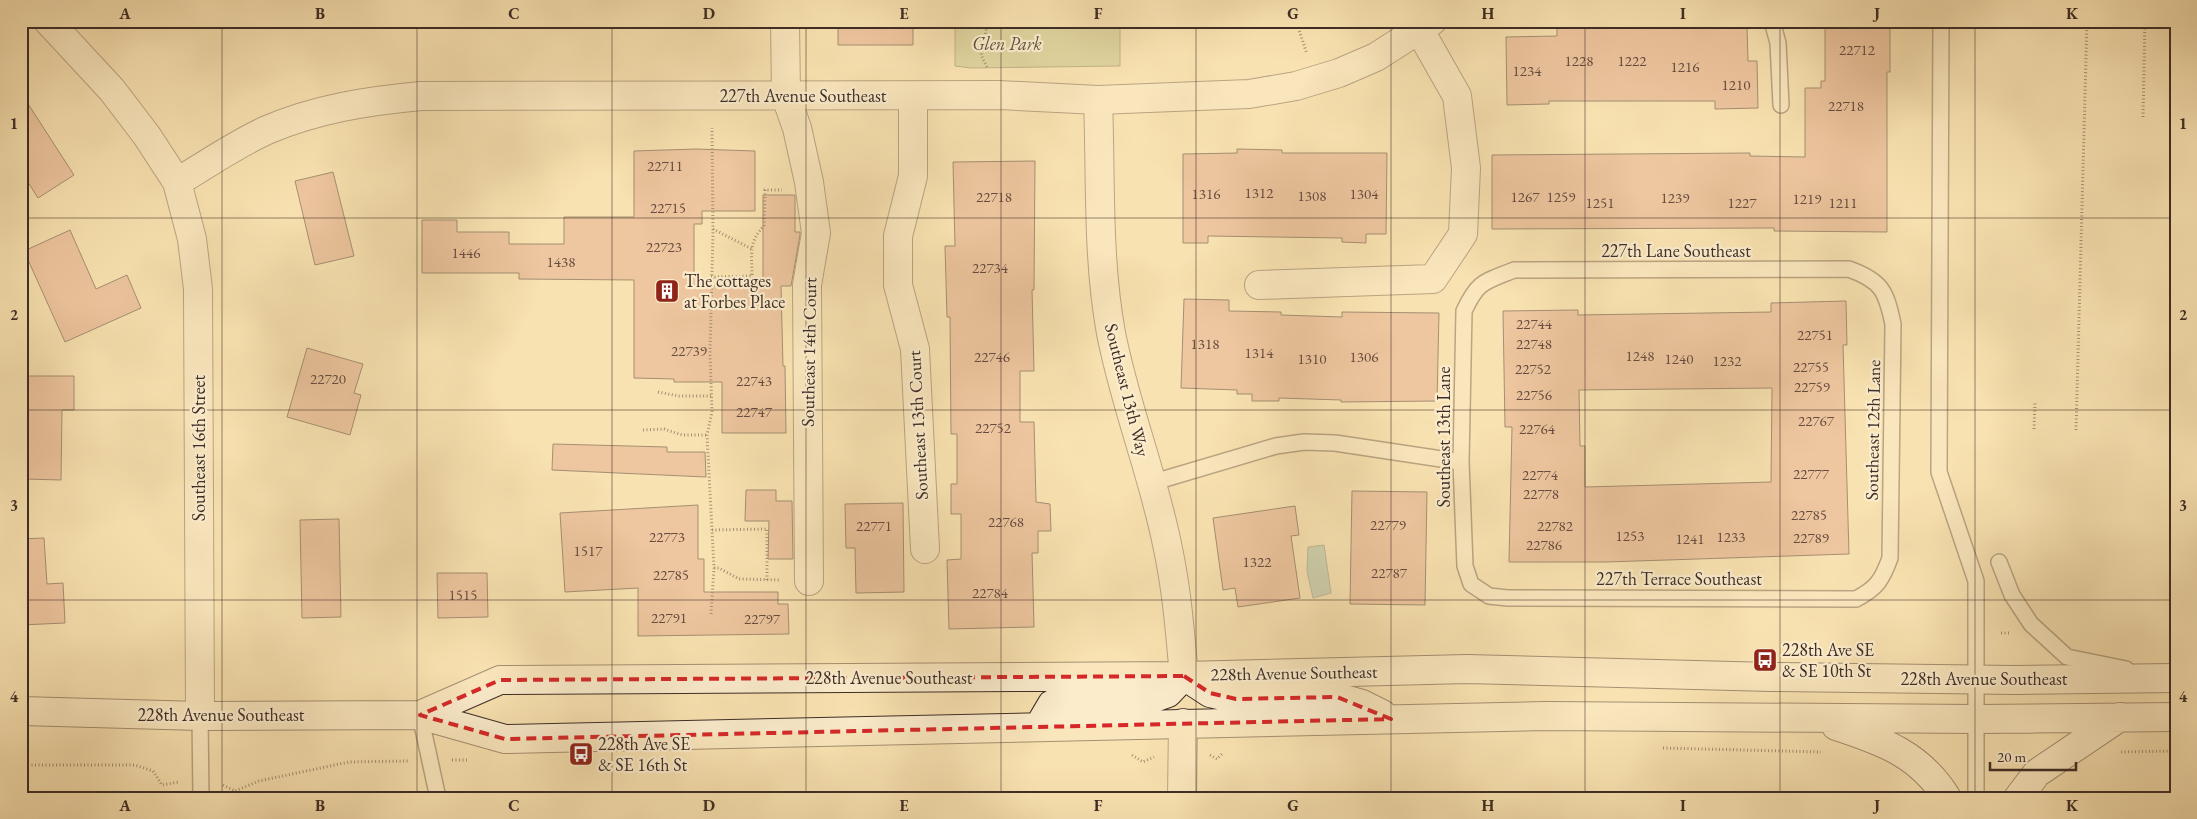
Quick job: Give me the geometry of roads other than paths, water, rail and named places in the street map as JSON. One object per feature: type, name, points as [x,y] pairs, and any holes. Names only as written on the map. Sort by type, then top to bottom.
[{"type":"main road","name":"Southeast 16th Street","points":[[48,21],[112,90],[147,136],[177,182],[192,239],[198,289],[200,716]]},
{"type":"main road","name":"Southeast 14th Court","points":[[785,21],[786,97],[797,128],[809,182],[816,233],[808,285],[809,580]]},
{"type":"main road","name":"227th Avenue Southeast","points":[[177,182],[266,131],[310,114],[364,102],[420,96],[786,97],[999,95],[1098,100],[1249,94],[1317,80],[1376,57],[1425,25]]},
{"type":"main road","points":[[1259,285],[1434,278],[1463,234],[1466,168],[1456,96],[1425,25]]},
{"type":"main road","name":"Southeast 13th Court","points":[[913,96],[913,176],[898,236],[898,285],[916,349],[925,549]]},
{"type":"main road","name":"Southeast 13th Way","points":[[1098,100],[1104,274],[1111,333],[1129,409],[1168,547],[1177,602],[1184,676]]},
{"type":"main road","name":"228th Avenue Southeast","points":[[420,715],[500,680],[1184,676],[1467,670],[1770,677],[2171,678]]},
{"type":"main road","points":[[1039,726],[1052,704],[1058,701],[1151,699],[1168,692],[1184,676],[1210,693],[1236,699],[1338,697],[1362,704],[1391,718]]},
{"type":"main road","name":"228th Avenue Southeast","points":[[21,711],[200,716],[420,715],[505,739],[1391,718],[1546,716],[1808,718],[2176,716]]},
{"type":"main road","points":[[2018,798],[2043,768],[2120,717]]},
{"type":"main road","points":[[1808,718],[1881,741],[1922,767],[1947,798]]},
{"type":"main road","points":[[1182,798],[1183,723]]},
{"type":"lane","points":[[1772,21],[1778,43],[1781,105]]},
{"type":"lane","points":[[1941,21],[1939,472],[1976,581],[1976,798]]},
{"type":"lane","name":"227th Lane Southeast","points":[[1474,290],[1488,280],[1514,270],[1849,269],[1865,275],[1880,284]]},
{"type":"lane","name":"Southeast 12th Lane","points":[[1880,284],[1889,303],[1893,324],[1890,558],[1882,578]]},
{"type":"lane","name":"Southeast 13th Lane","points":[[1471,584],[1465,566],[1461,462],[1464,311],[1474,290]]},
{"type":"lane","points":[[1151,483],[1276,446],[1304,442],[1335,444],[1461,462]]},
{"type":"lane","points":[[1999,562],[2012,595],[2031,624],[2067,657],[2171,678]]},
{"type":"lane","name":"227th Terrace Southeast","points":[[1471,584],[1489,596],[1508,598],[1856,599],[1871,592],[1882,578]]},
{"type":"lane","points":[[420,715],[438,798]]},
{"type":"lane","points":[[200,716],[201,798]]},
{"type":"place","name":"The cottages at Forbes Place","points":[[667,291]]},
{"type":"place","name":"228th Ave SE & SE 10th St","points":[[1765,660]]},
{"type":"place","name":"228th Ave SE & SE 16th St","points":[[581,754]]},
{"type":"park label","name":"Glen Park","points":[[1007,44]]}]
